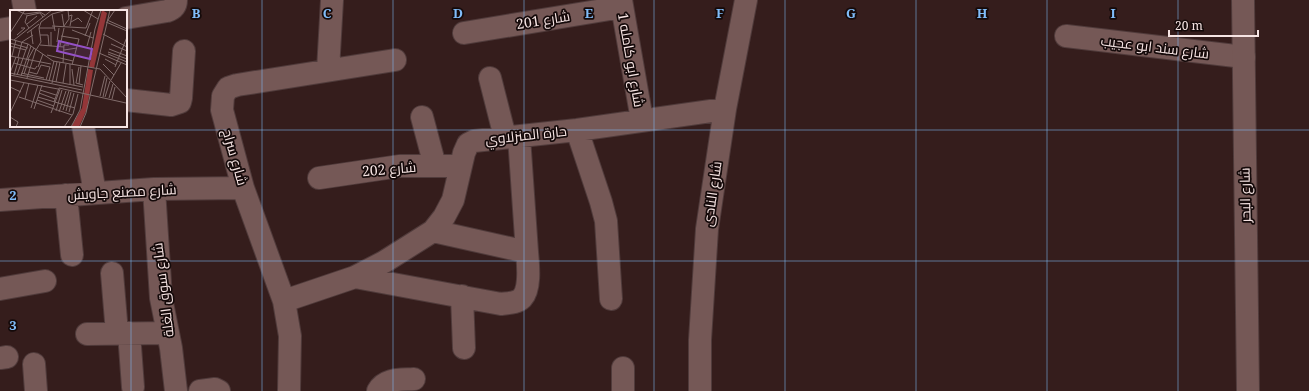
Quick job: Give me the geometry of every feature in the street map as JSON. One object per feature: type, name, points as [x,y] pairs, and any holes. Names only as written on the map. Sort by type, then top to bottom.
[{"type":"street","points":[[23,0],[25,10]]},
{"type":"street","points":[[136,11],[167,11],[173,9],[176,4],[176,0]]},
{"type":"street","points":[[328,70],[332,0]]},
{"type":"street","name":"شارع النادى","points":[[700,391],[700,340],[707,229],[725,109],[746,0]]},
{"type":"street","name":"شارع البحر","points":[[1243,0],[1248,391]]},
{"type":"street","name":"شارع 201","points":[[464,33],[622,3]]},
{"type":"street","name":"شارع ابو كامله 1","points":[[622,3],[642,120]]},
{"type":"street","points":[[0,30],[10,28]]},
{"type":"street","name":"شارع سند ابو عجيب","points":[[1066,36],[1244,57]]},
{"type":"street","points":[[127,100],[171,105],[180,102],[184,51]]},
{"type":"street","name":"شارع سراج","points":[[289,391],[290,336],[284,301],[244,188],[222,110],[223,96],[228,88],[237,85],[395,60]]},
{"type":"street","points":[[355,276],[501,304],[513,303],[522,298],[526,287],[529,270],[512,137],[490,78]]},
{"type":"street","name":"حارة المنزلاوي","points":[[284,301],[355,276],[384,262],[433,231],[444,217],[453,200],[460,166],[468,144],[474,140],[577,130],[725,109]]},
{"type":"street","points":[[422,117],[435,166]]},
{"type":"street","points":[[83,127],[95,193]]},
{"type":"street","points":[[577,130],[606,221],[611,299]]},
{"type":"street","name":"شارع 202","points":[[319,178],[400,166],[460,166]]},
{"type":"street","name":"شارع مصنع جاويش","points":[[0,200],[154,189],[244,188]]},
{"type":"street","name":"شارع سوق الغلة","points":[[154,189],[161,298],[168,333],[176,391]]},
{"type":"street","points":[[66,195],[72,255]]},
{"type":"street","points":[[433,231],[527,252]]},
{"type":"street","points":[[112,273],[133,386]]},
{"type":"street","points":[[0,289],[45,281]]},
{"type":"street","points":[[462,296],[464,348]]},
{"type":"street","points":[[87,334],[168,333]]},
{"type":"street","points":[[34,364],[36,391]]},
{"type":"street","points":[[623,368],[623,391]]},
{"type":"street","points":[[378,391],[380,386],[390,380],[414,379]]},
{"type":"street","points":[[200,391],[215,389],[219,391]]}]
